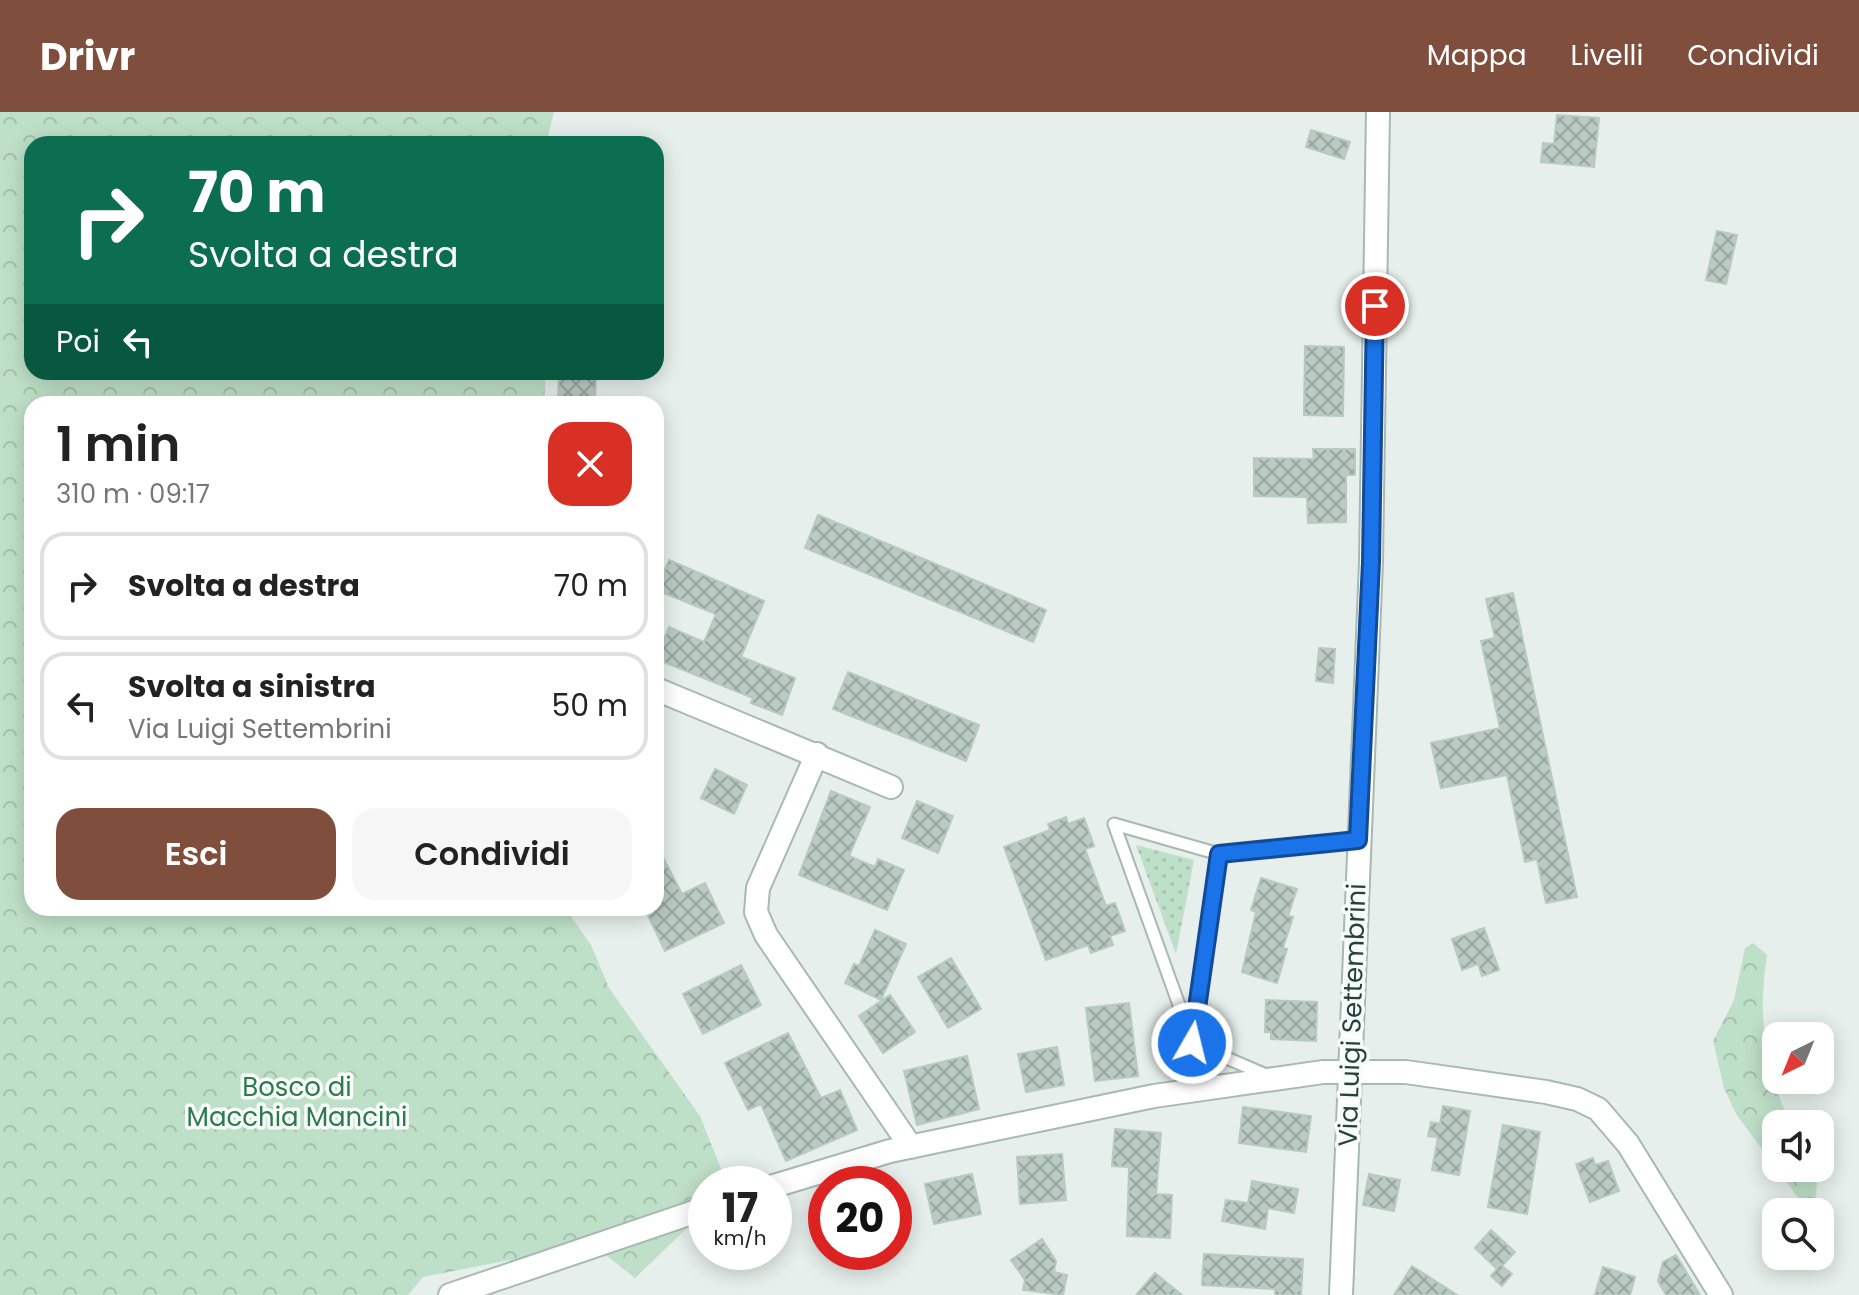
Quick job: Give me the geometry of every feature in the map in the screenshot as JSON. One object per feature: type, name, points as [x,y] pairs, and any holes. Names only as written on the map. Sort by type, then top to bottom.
[{"type":"street","name":"Via Luigi Settembrini","points":[[1341,1295],[1371,562],[1378,112]]},
{"type":"street","points":[[664,692],[891,787]]},
{"type":"street","points":[[817,754],[758,888],[756,912],[766,935],[911,1147]]},
{"type":"street","points":[[792,1181],[911,1147],[1154,1096],[1352,1070],[1406,1072],[1546,1092],[1592,1105],[1623,1136],[1721,1295]]},
{"type":"street","points":[[450,1295],[688,1214]]},
{"type":"lane","points":[[1274,1079],[1192,1043],[1114,824],[1219,854],[1358,840]]},
{"type":"lane","points":[[1192,1043],[1219,854]]},
{"type":"green space","name":"Bosco di Macchia Mancini","points":[[0,112],[554,112],[548,136],[24,136],[24,380],[546,380],[544,396],[24,396],[24,916],[571,916],[591,945],[609,988],[700,1116],[720,1166],[688,1166],[688,1227],[635,1278],[592,1244],[423,1277],[408,1295],[0,1295]]},
{"type":"green space","points":[[1136,845],[1194,860],[1176,954]]},
{"type":"green space","points":[[1753,943],[1767,955],[1762,1022],[1762,1094],[1778,1094],[1784,1110],[1762,1110],[1762,1149],[1736,1114],[1724,1088],[1713,1041],[1734,1000],[1745,948]]},
{"type":"green space","points":[[1786,1182],[1817,1182],[1815,1198],[1798,1198]]},
{"type":"building","points":[[1557,115],[1599,118],[1594,167],[1541,162],[1543,143],[1554,144]]},
{"type":"building","points":[[1311,130],[1350,142],[1344,159],[1306,147]]},
{"type":"building","points":[[1717,231],[1737,235],[1726,284],[1706,280]]},
{"type":"building","points":[[1305,346],[1344,347],[1343,416],[1304,415]]},
{"type":"building","points":[[559,380],[596,380],[595,396],[558,396]]},
{"type":"building","points":[[1313,449],[1355,449],[1355,475],[1346,475],[1346,522],[1308,523],[1307,497],[1254,496],[1254,458],[1314,459]]},
{"type":"building","points":[[818,515],[1046,610],[1033,642],[805,548]]},
{"type":"building","points":[[669,560],[764,601],[741,657],[795,678],[782,715],[751,703],[753,698],[664,662],[664,639],[669,627],[704,642],[716,614],[664,593],[664,572]]},
{"type":"building","points":[[1513,593],[1577,897],[1546,903],[1537,859],[1525,862],[1507,775],[1441,788],[1431,743],[1500,728],[1481,641],[1495,638],[1486,599]]},
{"type":"building","points":[[1319,648],[1335,649],[1333,683],[1316,681]]},
{"type":"building","points":[[848,672],[979,725],[966,761],[833,709]]},
{"type":"building","points":[[715,769],[747,785],[734,814],[701,798]]},
{"type":"building","points":[[831,791],[870,807],[849,856],[875,867],[878,859],[904,870],[887,910],[799,875]]},
{"type":"building","points":[[917,801],[953,816],[938,853],[902,838]]},
{"type":"building","points":[[1066,817],[1068,824],[1084,818],[1094,846],[1085,849],[1106,906],[1115,903],[1125,931],[1110,936],[1113,945],[1091,953],[1088,945],[1046,960],[1004,847],[1050,830],[1048,824]]},
{"type":"building","points":[[664,859],[682,894],[705,883],[724,923],[665,951],[648,916],[664,916]]},
{"type":"building","points":[[1261,878],[1297,889],[1288,916],[1293,917],[1283,948],[1287,949],[1277,983],[1242,972],[1256,912],[1251,910]]},
{"type":"building","points":[[1484,928],[1499,970],[1482,976],[1478,964],[1462,970],[1452,939]]},
{"type":"building","points":[[875,930],[906,944],[881,1000],[845,983],[854,964],[859,966]]},
{"type":"building","points":[[951,958],[981,1009],[948,1028],[918,977]]},
{"type":"building","points":[[741,965],[761,1005],[703,1034],[683,994]]},
{"type":"building","points":[[890,995],[915,1032],[883,1053],[859,1016]]},
{"type":"building","points":[[1266,1000],[1317,1002],[1316,1041],[1271,1039],[1271,1032],[1265,1032]]},
{"type":"building","points":[[1129,1003],[1138,1076],[1095,1081],[1086,1008]]},
{"type":"building","points":[[788,1033],[821,1098],[840,1090],[857,1130],[786,1161],[761,1104],[748,1110],[725,1063]]},
{"type":"building","points":[[1057,1047],[1064,1085],[1026,1092],[1018,1054]]},
{"type":"building","points":[[967,1056],[979,1109],[917,1125],[904,1071]]},
{"type":"building","points":[[1443,1106],[1470,1111],[1459,1175],[1432,1170],[1438,1137],[1428,1136],[1431,1122],[1440,1124]]},
{"type":"building","points":[[1243,1107],[1311,1116],[1306,1152],[1239,1143]]},
{"type":"building","points":[[1503,1125],[1540,1132],[1527,1214],[1488,1207]]},
{"type":"building","points":[[1115,1129],[1161,1133],[1156,1194],[1172,1195],[1170,1238],[1127,1236],[1129,1167],[1112,1166]]},
{"type":"building","points":[[1062,1154],[1066,1200],[1020,1204],[1017,1157]]},
{"type":"building","points":[[1593,1158],[1595,1165],[1608,1161],[1619,1191],[1590,1202],[1576,1164]]},
{"type":"building","points":[[972,1174],[981,1214],[934,1224],[925,1184]]},
{"type":"building","points":[[1369,1174],[1400,1180],[1394,1211],[1363,1205]]},
{"type":"building","points":[[1252,1181],[1298,1189],[1294,1213],[1268,1208],[1265,1229],[1222,1221],[1226,1200],[1248,1203]]},
{"type":"building","points":[[1491,1230],[1515,1252],[1502,1266],[1512,1274],[1502,1286],[1491,1276],[1497,1269],[1475,1248]]},
{"type":"building","points":[[1042,1239],[1056,1261],[1054,1272],[1067,1275],[1063,1295],[1023,1290],[1025,1280],[1011,1260]]},
{"type":"building","points":[[1204,1254],[1303,1259],[1301,1295],[1275,1295],[1275,1289],[1202,1285]]},
{"type":"building","points":[[1676,1255],[1700,1295],[1666,1295],[1658,1281],[1663,1262]]},
{"type":"building","points":[[1412,1266],[1457,1295],[1394,1295]]},
{"type":"building","points":[[1603,1267],[1635,1277],[1630,1295],[1595,1295]]},
{"type":"building","points":[[1155,1273],[1182,1295],[1136,1295]]},
{"type":"route","points":[[1192,1043],[1219,854],[1358,840],[1371,562],[1375,306]]}]
